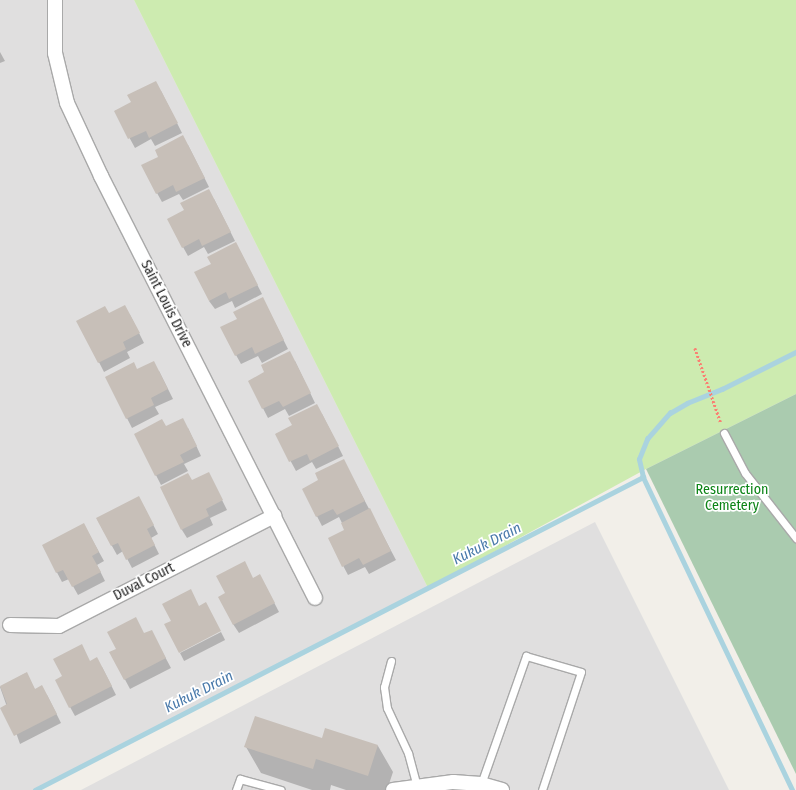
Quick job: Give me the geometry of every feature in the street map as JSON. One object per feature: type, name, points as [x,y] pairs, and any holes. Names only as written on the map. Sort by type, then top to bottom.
[{"type":"street","name":"Saint Louis Drive","points":[[55,0],[55,54],[67,103],[101,176],[315,598]]},
{"type":"street","name":"Duval Court","points":[[10,625],[59,626],[274,516]]},
{"type":"street","points":[[394,790],[453,782],[481,784],[502,790]]},
{"type":"lane","points":[[724,433],[745,473],[796,538]]},
{"type":"lane","points":[[481,784],[526,656],[581,672],[542,790]]},
{"type":"lane","points":[[391,661],[384,687],[387,708],[408,753],[418,786]]},
{"type":"lane","points":[[236,790],[240,779],[281,790]]},
{"type":"path","points":[[695,348],[724,433]]},
{"type":"shaded area","points":[[0,0],[134,0],[428,588],[34,790],[0,790]]},
{"type":"shaded area","points":[[595,522],[729,790],[81,790]]},
{"type":"green space","points":[[134,0],[796,0],[796,394],[646,469],[428,588]]},
{"type":"green space","name":"Resurrection Cemetery","points":[[796,394],[796,774],[646,469]]},
{"type":"building","points":[[156,81],[178,123],[149,138],[146,131],[128,139],[114,111],[131,102],[127,95]]},
{"type":"building","points":[[183,135],[205,178],[176,192],[173,185],[156,194],[141,165],[158,157],[155,150]]},
{"type":"building","points":[[209,189],[231,232],[202,246],[199,239],[182,248],[167,219],[184,210],[180,203]]},
{"type":"building","points":[[236,242],[258,285],[229,299],[226,292],[209,301],[194,272],[211,264],[207,257]]},
{"type":"building","points":[[263,297],[284,340],[255,354],[252,347],[235,356],[220,327],[237,319],[233,312]]},
{"type":"building","points":[[125,305],[140,333],[123,342],[126,349],[98,363],[76,321],[105,306],[109,313]]},
{"type":"building","points":[[290,351],[311,393],[283,407],[279,401],[262,409],[248,381],[264,372],[261,365]]},
{"type":"building","points":[[154,361],[168,389],[151,398],[154,405],[126,419],[105,377],[134,362],[137,369]]},
{"type":"building","points":[[317,404],[339,446],[310,461],[307,454],[289,462],[275,434],[292,425],[288,418]]},
{"type":"building","points":[[183,418],[197,446],[180,455],[184,462],[155,476],[134,434],[162,419],[166,426]]},
{"type":"building","points":[[344,459],[365,501],[337,515],[333,509],[316,517],[302,489],[318,480],[315,473]]},
{"type":"building","points":[[209,472],[223,500],[206,509],[209,516],[181,530],[160,487],[188,473],[192,480]]},
{"type":"building","points":[[139,496],[154,525],[147,529],[155,545],[126,560],[118,543],[111,546],[96,518]]},
{"type":"building","points":[[370,508],[391,551],[363,565],[359,558],[342,567],[328,538],[344,530],[341,523]]},
{"type":"building","points":[[84,523],[99,552],[92,556],[101,572],[72,587],[63,570],[56,573],[42,545]]},
{"type":"building","points":[[245,561],[253,578],[260,574],[275,603],[233,625],[218,597],[225,593],[216,576]]},
{"type":"building","points":[[191,589],[199,606],[206,602],[221,631],[179,653],[164,624],[171,621],[162,604]]},
{"type":"building","points":[[136,617],[144,633],[152,630],[166,658],[124,680],[109,652],[116,649],[107,632]]},
{"type":"building","points":[[82,644],[90,661],[97,657],[112,686],[69,708],[55,680],[62,676],[53,659]]},
{"type":"building","points":[[27,672],[35,689],[42,685],[57,714],[14,736],[0,708],[7,704],[0,686]]},
{"type":"building","points":[[255,716],[322,738],[325,728],[378,745],[368,776],[316,759],[313,769],[244,747]]},
{"type":"waterway","name":"Kukuk Drain","points":[[792,790],[643,477],[639,459],[647,439],[670,413],[687,403],[722,389],[796,352]]},
{"type":"waterway","name":"Kukuk Drain","points":[[35,790],[643,477]]}]
